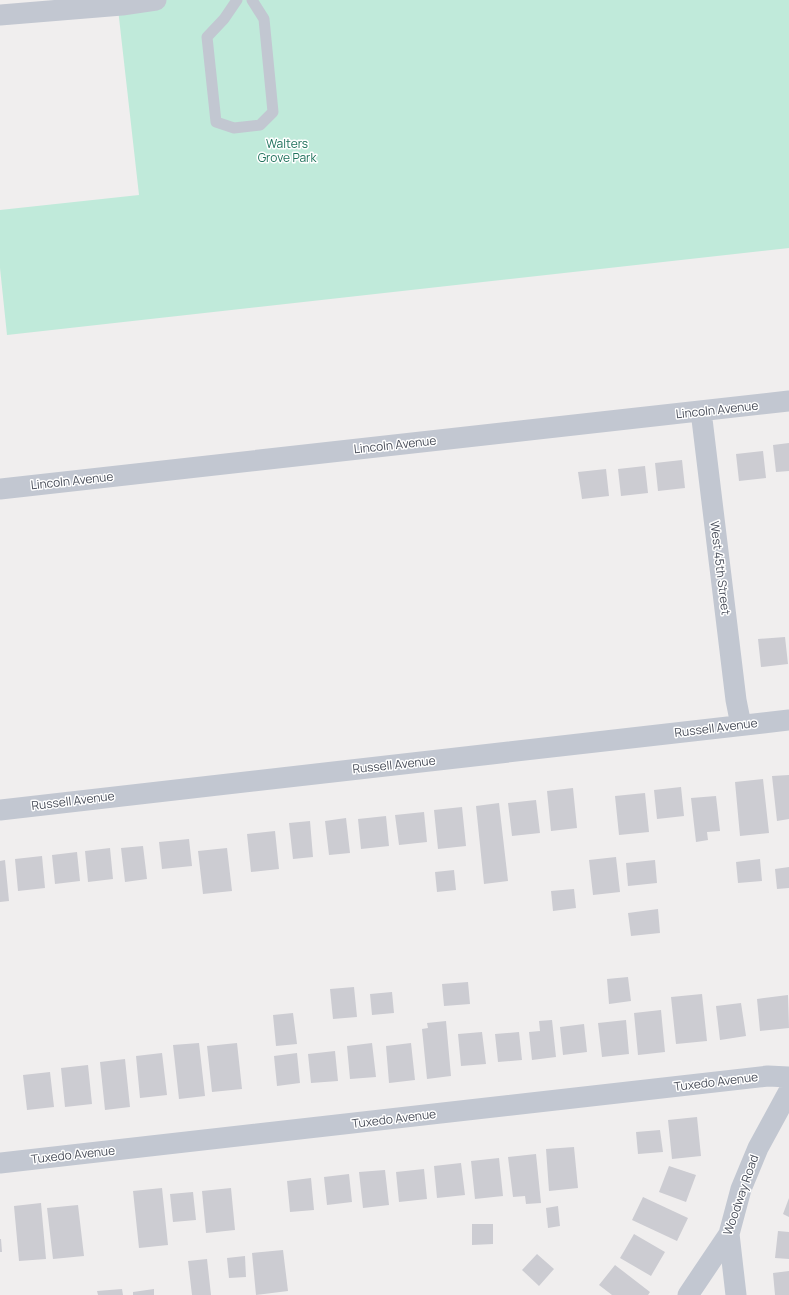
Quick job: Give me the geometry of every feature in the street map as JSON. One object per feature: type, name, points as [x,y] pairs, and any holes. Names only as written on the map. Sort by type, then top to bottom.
[{"type":"street","points":[[0,15],[122,5],[156,0]]},
{"type":"street","name":"Lincoln Avenue","points":[[0,489],[789,401]]},
{"type":"street","name":"West 45th Street","points":[[700,411],[736,700],[741,725]]},
{"type":"street","name":"Russell Avenue","points":[[0,810],[789,720]]},
{"type":"street","name":"Tuxedo Avenue","points":[[0,1164],[768,1076],[789,1077]]},
{"type":"street","name":"Woodway Road","points":[[688,1295],[729,1234],[741,1189],[758,1148],[789,1091]]},
{"type":"street","points":[[729,1234],[736,1295]]},
{"type":"lane","points":[[237,0],[224,19],[207,37],[216,122],[234,128],[260,125],[273,112],[264,20],[252,0]]},
{"type":"green space","name":"Walters Grove Park","points":[[117,0],[789,0],[789,248],[7,335],[0,268],[0,210],[139,195]]},
{"type":"building","points":[[789,443],[789,471],[776,472],[773,445]]},
{"type":"building","points":[[763,451],[766,478],[739,481],[736,454]]},
{"type":"building","points":[[682,460],[685,488],[658,491],[655,463]]},
{"type":"building","points":[[645,466],[648,493],[621,496],[618,469]]},
{"type":"building","points":[[606,469],[609,496],[582,499],[578,472]]},
{"type":"building","points":[[785,637],[788,664],[761,667],[758,639]]},
{"type":"building","points":[[789,775],[789,819],[777,821],[772,776]]},
{"type":"building","points":[[763,779],[769,833],[740,836],[735,782]]},
{"type":"building","points":[[681,787],[684,816],[657,819],[654,790]]},
{"type":"building","points":[[573,788],[577,828],[551,831],[547,791]]},
{"type":"building","points":[[645,793],[649,832],[619,835],[615,796]]},
{"type":"building","points":[[716,796],[720,831],[707,832],[708,840],[696,842],[691,798]]},
{"type":"building","points":[[536,800],[540,833],[512,836],[508,803]]},
{"type":"building","points":[[499,803],[508,881],[484,884],[476,806]]},
{"type":"building","points":[[462,807],[466,846],[438,849],[434,810]]},
{"type":"building","points":[[424,812],[427,842],[399,845],[395,815]]},
{"type":"building","points":[[386,816],[389,846],[361,849],[358,819]]},
{"type":"building","points":[[346,818],[350,853],[329,855],[325,821]]},
{"type":"building","points":[[310,821],[313,857],[293,859],[289,823]]},
{"type":"building","points":[[275,831],[279,869],[251,872],[247,834]]},
{"type":"building","points":[[189,839],[192,866],[162,869],[159,842]]},
{"type":"building","points":[[143,846],[147,879],[125,882],[121,848]]},
{"type":"building","points":[[110,848],[113,879],[88,882],[85,851]]},
{"type":"building","points":[[227,848],[232,891],[203,894],[198,851]]},
{"type":"building","points":[[77,852],[80,881],[55,884],[52,855]]},
{"type":"building","points":[[42,856],[45,888],[18,891],[15,859]]},
{"type":"building","points":[[616,857],[620,892],[593,895],[589,860]]},
{"type":"building","points":[[760,859],[762,881],[738,883],[736,862]]},
{"type":"building","points":[[5,860],[9,901],[0,902],[0,861]]},
{"type":"building","points":[[655,860],[657,883],[628,886],[626,863]]},
{"type":"building","points":[[789,867],[789,888],[777,889],[775,869]]},
{"type":"building","points":[[454,870],[456,890],[437,892],[435,872]]},
{"type":"building","points":[[574,889],[576,908],[553,911],[551,891]]},
{"type":"building","points":[[658,909],[660,933],[631,936],[628,913]]},
{"type":"building","points":[[628,977],[631,1001],[609,1004],[607,979]]},
{"type":"building","points":[[468,982],[470,1004],[444,1006],[442,984]]},
{"type":"building","points":[[354,987],[357,1017],[333,1019],[330,989]]},
{"type":"building","points":[[392,992],[394,1013],[372,1015],[370,994]]},
{"type":"building","points":[[702,994],[707,1041],[676,1044],[671,997]]},
{"type":"building","points":[[788,995],[789,1028],[760,1031],[757,999]]},
{"type":"building","points":[[741,1003],[746,1036],[720,1040],[716,1006]]},
{"type":"building","points":[[661,1010],[665,1052],[638,1055],[634,1013]]},
{"type":"building","points":[[293,1013],[297,1044],[276,1046],[273,1015]]},
{"type":"building","points":[[552,1020],[556,1057],[532,1060],[529,1032],[540,1031],[539,1021]]},
{"type":"building","points":[[626,1020],[629,1054],[602,1057],[598,1023]]},
{"type":"building","points":[[446,1021],[451,1076],[427,1079],[422,1029],[428,1028],[427,1023]]},
{"type":"building","points":[[584,1024],[587,1052],[563,1055],[560,1027]]},
{"type":"building","points":[[482,1032],[486,1064],[461,1066],[458,1034]]},
{"type":"building","points":[[519,1032],[522,1060],[498,1062],[495,1034]]},
{"type":"building","points":[[199,1043],[205,1096],[179,1099],[173,1045]]},
{"type":"building","points":[[237,1043],[242,1089],[212,1092],[207,1046]]},
{"type":"building","points":[[372,1043],[376,1077],[350,1079],[347,1046]]},
{"type":"building","points":[[411,1043],[415,1080],[389,1083],[386,1046]]},
{"type":"building","points":[[335,1051],[338,1081],[311,1083],[308,1054]]},
{"type":"building","points":[[162,1053],[167,1095],[140,1098],[136,1056]]},
{"type":"building","points":[[297,1053],[300,1083],[277,1086],[274,1056]]},
{"type":"building","points":[[125,1059],[130,1107],[105,1110],[100,1062]]},
{"type":"building","points":[[88,1065],[92,1104],[65,1107],[61,1068]]},
{"type":"building","points":[[50,1072],[54,1107],[27,1110],[23,1075]]},
{"type":"building","points":[[697,1117],[701,1156],[672,1159],[668,1120]]},
{"type":"building","points":[[660,1130],[663,1152],[638,1154],[636,1132]]},
{"type":"building","points":[[574,1147],[578,1188],[549,1191],[546,1149]]},
{"type":"building","points":[[536,1154],[541,1203],[526,1204],[525,1196],[513,1197],[508,1157]]},
{"type":"building","points":[[499,1158],[503,1196],[475,1199],[471,1161]]},
{"type":"building","points":[[461,1163],[465,1195],[437,1198],[434,1166]]},
{"type":"building","points":[[669,1166],[696,1175],[686,1202],[659,1192]]},
{"type":"building","points":[[424,1169],[427,1199],[399,1202],[396,1172]]},
{"type":"building","points":[[385,1170],[389,1205],[363,1208],[359,1172]]},
{"type":"building","points":[[349,1174],[352,1202],[327,1205],[324,1177]]},
{"type":"building","points":[[311,1178],[314,1210],[290,1212],[287,1181]]},
{"type":"building","points":[[162,1188],[168,1245],[139,1248],[133,1191]]},
{"type":"building","points":[[231,1188],[235,1230],[206,1233],[202,1191]]},
{"type":"building","points":[[193,1192],[196,1220],[173,1222],[170,1194]]},
{"type":"building","points":[[643,1197],[688,1218],[677,1241],[632,1220]]},
{"type":"building","points":[[789,1198],[789,1217],[783,1214]]},
{"type":"building","points":[[41,1203],[46,1259],[19,1261],[14,1206]]},
{"type":"building","points":[[78,1205],[84,1256],[53,1259],[47,1208]]},
{"type":"building","points":[[558,1206],[560,1226],[548,1228],[546,1208]]},
{"type":"building","points":[[472,1224],[493,1224],[493,1244],[472,1245]]},
{"type":"building","points":[[778,1231],[789,1232],[789,1259],[775,1258]]},
{"type":"building","points":[[634,1234],[665,1252],[651,1276],[620,1258]]},
{"type":"building","points":[[1,1239],[2,1252],[0,1252]]},
{"type":"building","points":[[283,1250],[288,1291],[256,1295],[252,1253]]},
{"type":"building","points":[[537,1254],[554,1269],[539,1286],[522,1270]]},
{"type":"building","points":[[245,1256],[246,1277],[229,1278],[227,1258]]},
{"type":"building","points":[[207,1259],[211,1295],[192,1295],[188,1261]]},
{"type":"building","points":[[615,1265],[650,1292],[648,1295],[612,1295],[599,1285]]},
{"type":"building","points":[[789,1271],[789,1295],[775,1295],[773,1273]]},
{"type":"building","points":[[122,1289],[123,1295],[98,1295],[97,1291]]},
{"type":"building","points":[[154,1289],[154,1295],[133,1295],[133,1292]]}]
